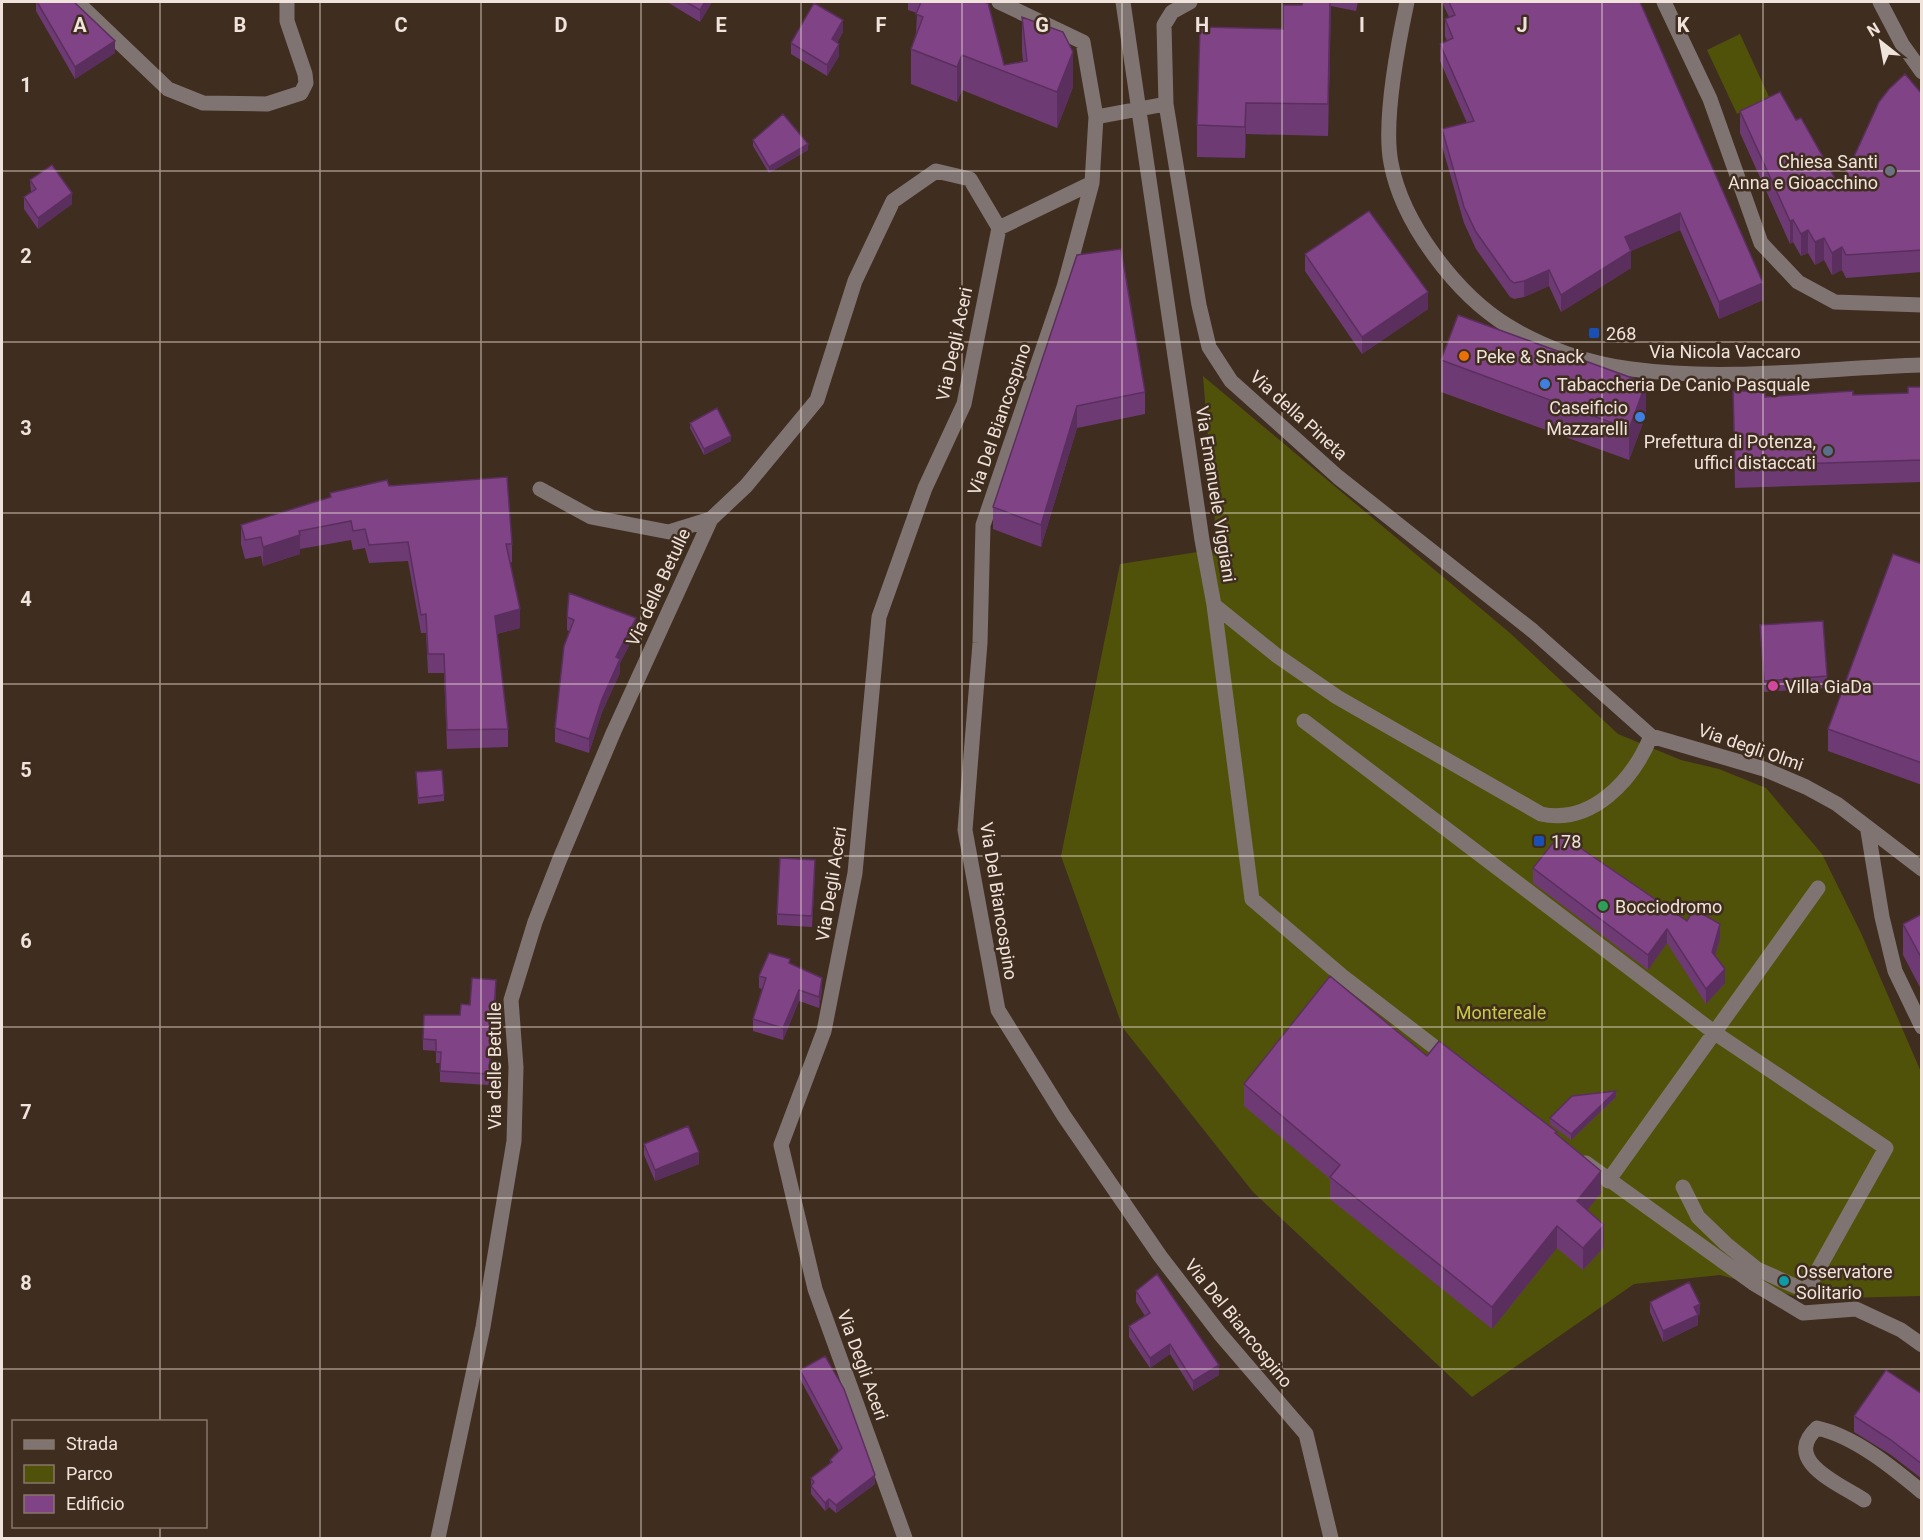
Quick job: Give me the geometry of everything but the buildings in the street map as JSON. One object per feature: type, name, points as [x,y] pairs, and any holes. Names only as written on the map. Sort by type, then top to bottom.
[{"type":"street","points":[[77,2],[168,89],[203,103],[256,104],[289,98],[301,93],[306,83],[286,21],[287,2]]},
{"type":"street","name":"Via Del Biancospino","points":[[999,2],[1083,42],[1096,117],[1092,183],[1064,287],[983,525],[980,643],[965,830],[998,1010],[1064,1116],[1160,1256],[1220,1334],[1306,1434],[1331,1539]]},
{"type":"street","name":"Via Emanuele Viggiani","points":[[1123,2],[1202,540],[1214,605],[1276,655],[1337,697],[1541,814],[1558,818],[1572,816],[1613,792],[1632,774],[1651,736]]},
{"type":"street","name":"Via della Pineta","points":[[1190,2],[1172,12],[1164,25],[1166,104],[1209,347],[1231,381],[1338,477],[1533,632],[1651,736]]},
{"type":"street","name":"Via Nicola Vaccaro","points":[[1407,2],[1388,131],[1391,163],[1398,189],[1410,216],[1434,255],[1465,290],[1506,324],[1542,344],[1577,356],[1629,369],[1723,374],[1922,365]]},
{"type":"street","points":[[1665,2],[1710,99],[1761,243],[1798,282],[1835,302],[1922,305]]},
{"type":"street","points":[[1880,2],[1902,44],[1922,72]]},
{"type":"street","points":[[1096,117],[1166,104]]},
{"type":"street","name":"Via delle Betulle","points":[[438,1539],[483,1327],[514,1141],[516,1067],[511,1000],[535,922],[614,730],[711,519],[746,486],[817,400],[855,280],[893,201],[936,171],[970,179],[999,228]]},
{"type":"street","points":[[999,228],[1092,183]]},
{"type":"street","name":"Via Degli Aceri","points":[[905,1539],[815,1289],[781,1145],[824,1031],[855,873],[879,617],[925,488],[964,404],[999,228]]},
{"type":"street","name":"Via delle Betulle","points":[[540,489],[591,518],[669,532],[711,519]]},
{"type":"street","points":[[1214,605],[1252,899],[1342,976],[1458,1065]]},
{"type":"street","points":[[1304,721],[1715,1034],[1886,1148],[1806,1291],[1757,1269],[1726,1244],[1698,1217],[1683,1187]]},
{"type":"street","name":"Via degli Olmi","points":[[1651,736],[1764,769],[1806,787],[1837,804],[1868,831],[1922,869]]},
{"type":"street","points":[[1868,831],[1882,916],[1895,971],[1922,1027]]},
{"type":"street","points":[[1608,1180],[1818,888]]},
{"type":"street","points":[[1571,1152],[1753,1283],[1803,1313],[1856,1309],[1901,1330],[1922,1345]]},
{"type":"street","points":[[1864,1500],[1810,1465],[1805,1455],[1805,1444],[1808,1436],[1817,1428],[1835,1432],[1902,1476],[1922,1492]]},
{"type":"green space","points":[[1740,34],[1770,99],[1737,114],[1707,50]]},
{"type":"green space","name":"Montereale","points":[[1203,376],[1510,633],[1618,734],[1681,760],[1719,769],[1766,788],[1822,854],[1861,933],[1921,1072],[1921,1296],[1805,1299],[1720,1275],[1634,1284],[1472,1397],[1253,1192],[1123,1028],[1061,856],[1120,564],[1217,549]]},
{"type":"place","name":"Chiesa Santi Anna e Gioacchino","points":[[1890,171]]},
{"type":"place","name":"268","points":[[1594,333]]},
{"type":"place","name":"Peke & Snack","points":[[1464,356]]},
{"type":"place","name":"Tabaccheria De Canio Pasquale","points":[[1545,384]]},
{"type":"place","name":"Caseificio Mazzarelli","points":[[1640,417]]},
{"type":"place","name":"Prefettura di Potenza, uffici distaccati","points":[[1828,451]]},
{"type":"place","name":"Villa GiaDa","points":[[1773,686]]},
{"type":"place","name":"178","points":[[1539,841]]},
{"type":"place","name":"Bocciodromo","points":[[1603,906]]},
{"type":"place","name":"Osservatore Solitario","points":[[1784,1281]]}]
